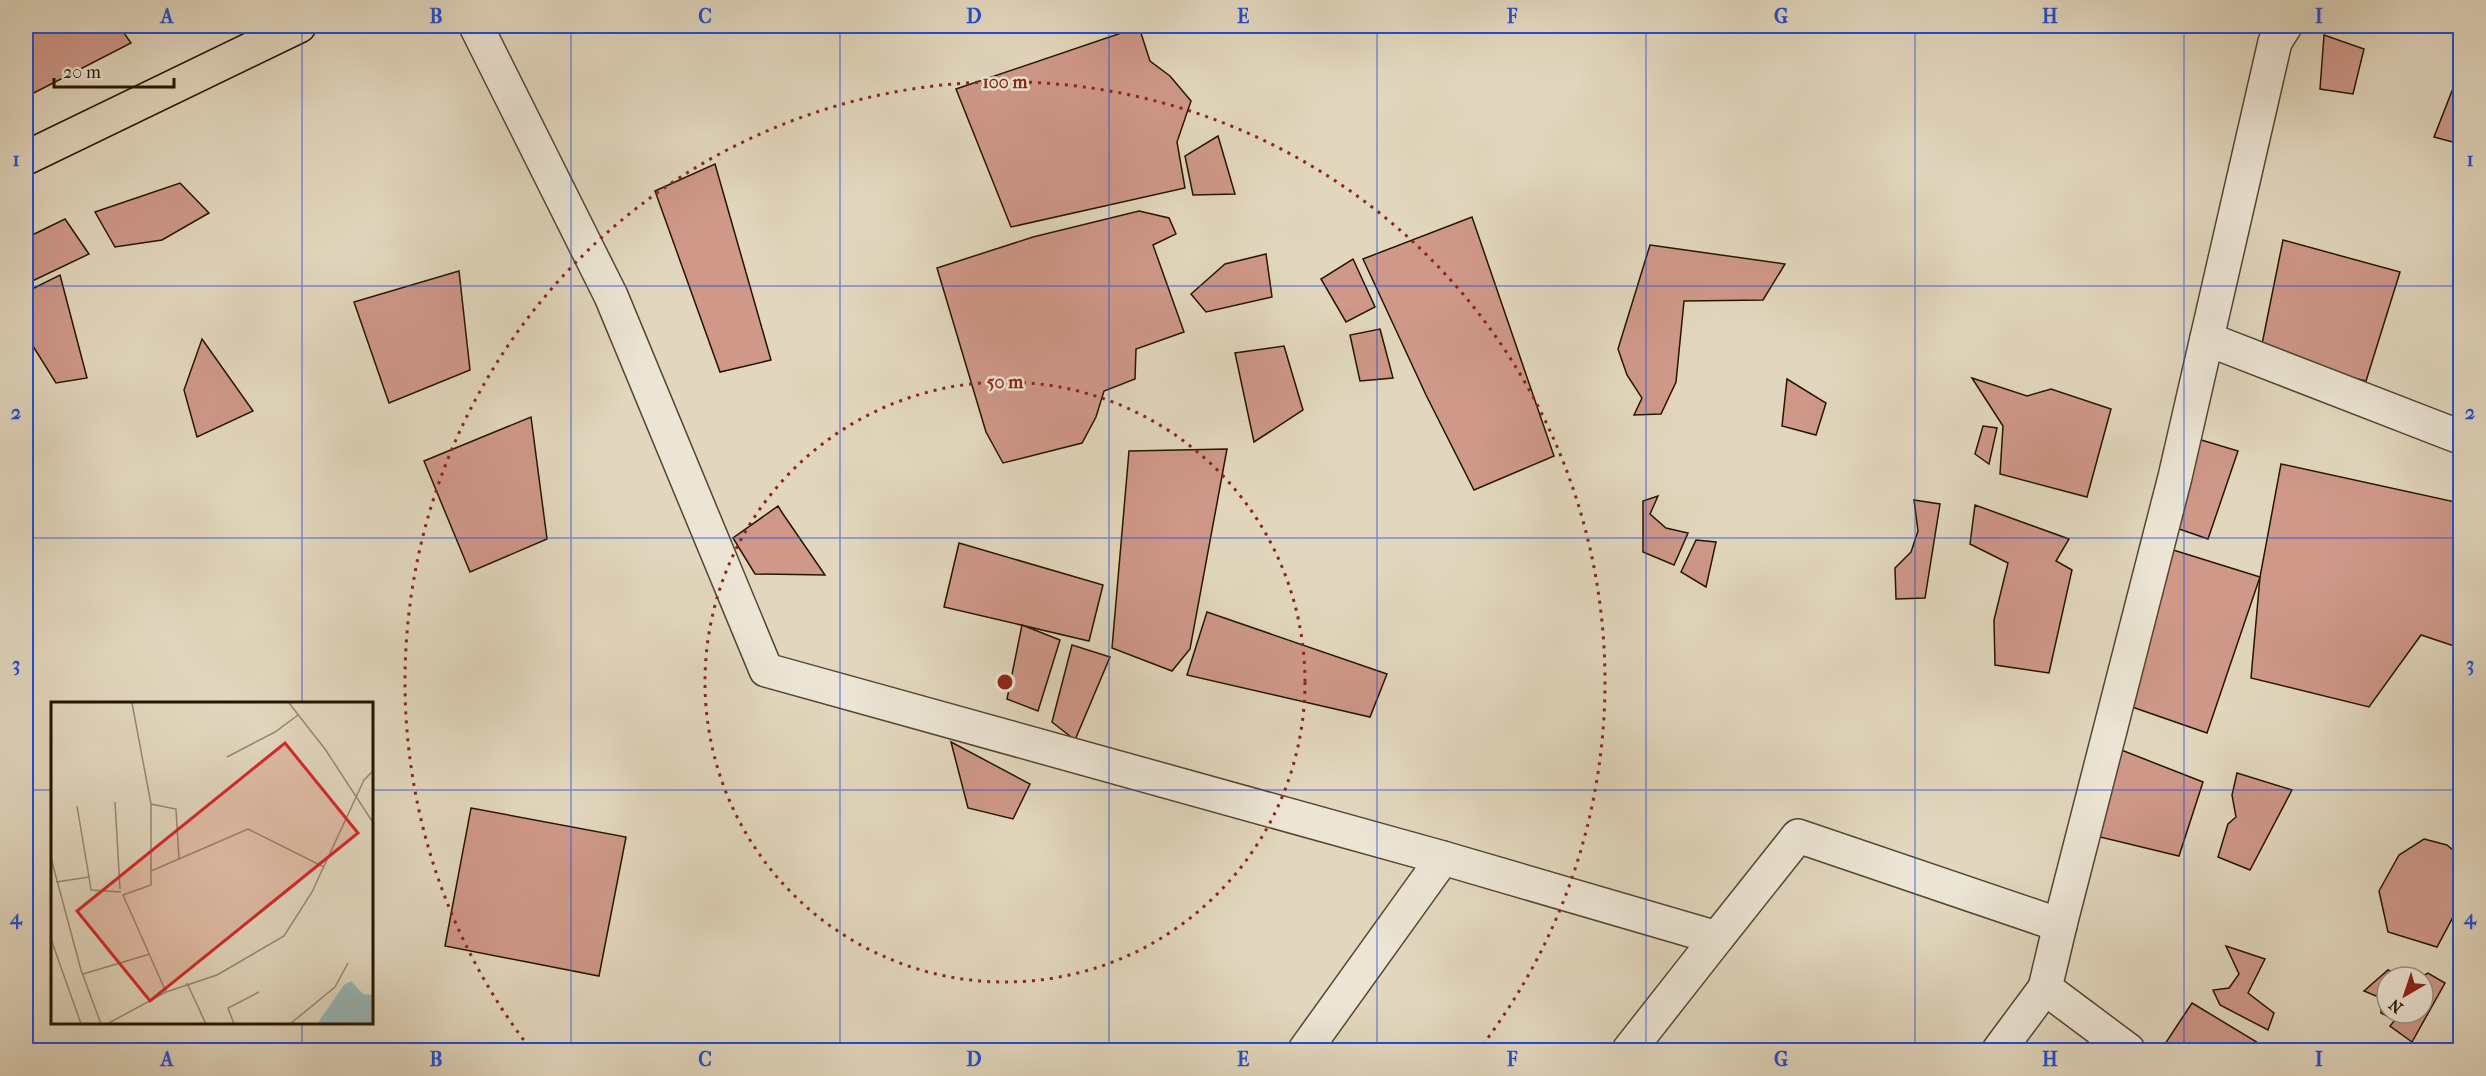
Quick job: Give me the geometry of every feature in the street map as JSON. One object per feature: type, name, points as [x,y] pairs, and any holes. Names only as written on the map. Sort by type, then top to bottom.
[{"type":"main road","points":[[26,158],[299,26]]},
{"type":"street","points":[[477,26],[611,296],[766,670],[1443,858],[1717,938]]},
{"type":"street","points":[[1999,1050],[2045,988],[2172,488],[2275,42],[2285,26]]},
{"type":"street","points":[[2207,339],[2460,437]]},
{"type":"street","points":[[1629,1050],[1798,836],[2061,925]]},
{"type":"street","points":[[1305,1050],[1443,858]]},
{"type":"street","points":[[2045,988],[2128,1050]]},
{"type":"building","points":[[26,26],[119,26],[131,43],[26,97]]},
{"type":"building","points":[[1139,27],[1150,61],[1170,76],[1191,101],[1177,142],[1185,188],[1011,227],[956,89]]},
{"type":"building","points":[[2324,35],[2364,49],[2353,94],[2320,89]]},
{"type":"building","points":[[2457,78],[2460,78],[2460,144],[2434,137]]},
{"type":"building","points":[[1218,136],[1235,194],[1193,195],[1185,156]]},
{"type":"building","points":[[715,164],[771,360],[720,372],[655,191]]},
{"type":"building","points":[[180,183],[209,213],[162,240],[115,247],[95,212]]},
{"type":"building","points":[[1139,211],[1169,218],[1176,234],[1153,245],[1184,332],[1136,349],[1135,379],[1104,391],[1096,417],[1082,443],[1003,463],[986,432],[937,268],[1033,237]]},
{"type":"building","points":[[1472,217],[1554,456],[1474,490],[1426,395],[1363,259]]},
{"type":"building","points":[[65,219],[89,254],[26,284],[26,238]]},
{"type":"building","points":[[2283,240],[2400,272],[2366,381],[2260,354]]},
{"type":"building","points":[[1650,245],[1785,264],[1763,300],[1684,301],[1676,382],[1661,414],[1634,415],[1642,398],[1627,375],[1618,349]]},
{"type":"building","points":[[1266,254],[1272,297],[1206,312],[1191,294],[1225,264]]},
{"type":"building","points":[[1353,259],[1375,307],[1346,322],[1321,279]]},
{"type":"building","points":[[459,271],[470,370],[389,403],[354,302]]},
{"type":"building","points":[[60,275],[87,378],[56,383],[26,335],[26,292]]},
{"type":"building","points":[[1380,329],[1393,378],[1360,381],[1350,335]]},
{"type":"building","points":[[202,339],[253,411],[197,437],[184,390]]},
{"type":"building","points":[[1284,346],[1303,410],[1254,442],[1235,353]]},
{"type":"building","points":[[1972,378],[2027,396],[2051,389],[2111,409],[2087,497],[2000,474],[2003,426]]},
{"type":"building","points":[[1787,379],[1826,403],[1816,435],[1782,426]]},
{"type":"building","points":[[531,417],[547,539],[470,572],[424,461]]},
{"type":"building","points":[[1983,426],[1997,428],[1989,464],[1975,454]]},
{"type":"building","points":[[2178,433],[2238,451],[2208,539],[2159,522]]},
{"type":"building","points":[[1227,449],[1190,649],[1172,671],[1112,648],[1129,451]]},
{"type":"building","points":[[2281,464],[2460,503],[2460,648],[2421,635],[2369,707],[2251,678],[2260,577]]},
{"type":"building","points":[[1658,496],[1650,514],[1666,528],[1688,533],[1674,565],[1643,552],[1643,501]]},
{"type":"building","points":[[1914,500],[1940,504],[1925,598],[1896,599],[1895,568],[1911,552],[1918,531]]},
{"type":"building","points":[[1975,505],[2069,539],[2056,561],[2072,570],[2049,673],[1995,665],[1994,620],[2008,563],[1970,544]]},
{"type":"building","points":[[778,506],[825,575],[755,574],[733,538]]},
{"type":"building","points":[[1696,540],[1716,542],[1706,587],[1681,572]]},
{"type":"building","points":[[959,543],[1103,585],[1089,641],[944,607]]},
{"type":"building","points":[[2154,544],[2260,577],[2207,733],[2109,699]]},
{"type":"building","points":[[1207,612],[1387,674],[1370,717],[1187,675]]},
{"type":"building","points":[[1022,625],[1060,640],[1038,711],[1007,699]]},
{"type":"building","points":[[1072,645],[1110,657],[1075,740],[1052,722]]},
{"type":"building","points":[[951,742],[1030,784],[1013,819],[968,808]]},
{"type":"building","points":[[2106,744],[2203,782],[2179,856],[2100,837]]},
{"type":"building","points":[[2237,773],[2292,790],[2250,870],[2218,857],[2228,824],[2236,817],[2232,795]]},
{"type":"building","points":[[471,808],[626,837],[599,976],[445,946]]},
{"type":"building","points":[[2424,839],[2447,845],[2460,856],[2460,904],[2437,947],[2388,932],[2379,891],[2399,855]]},
{"type":"building","points":[[2226,946],[2265,959],[2248,993],[2274,1013],[2268,1030],[2220,1005],[2213,990],[2229,988],[2239,974]]},
{"type":"building","points":[[2435,977],[2445,983],[2435,1001]]},
{"type":"building","points":[[2375,981],[2375,996],[2364,991]]},
{"type":"building","points":[[2192,1003],[2265,1047],[2264,1050],[2161,1050]]},
{"type":"building","points":[[2391,1025],[2422,1025],[2412,1042]]}]
